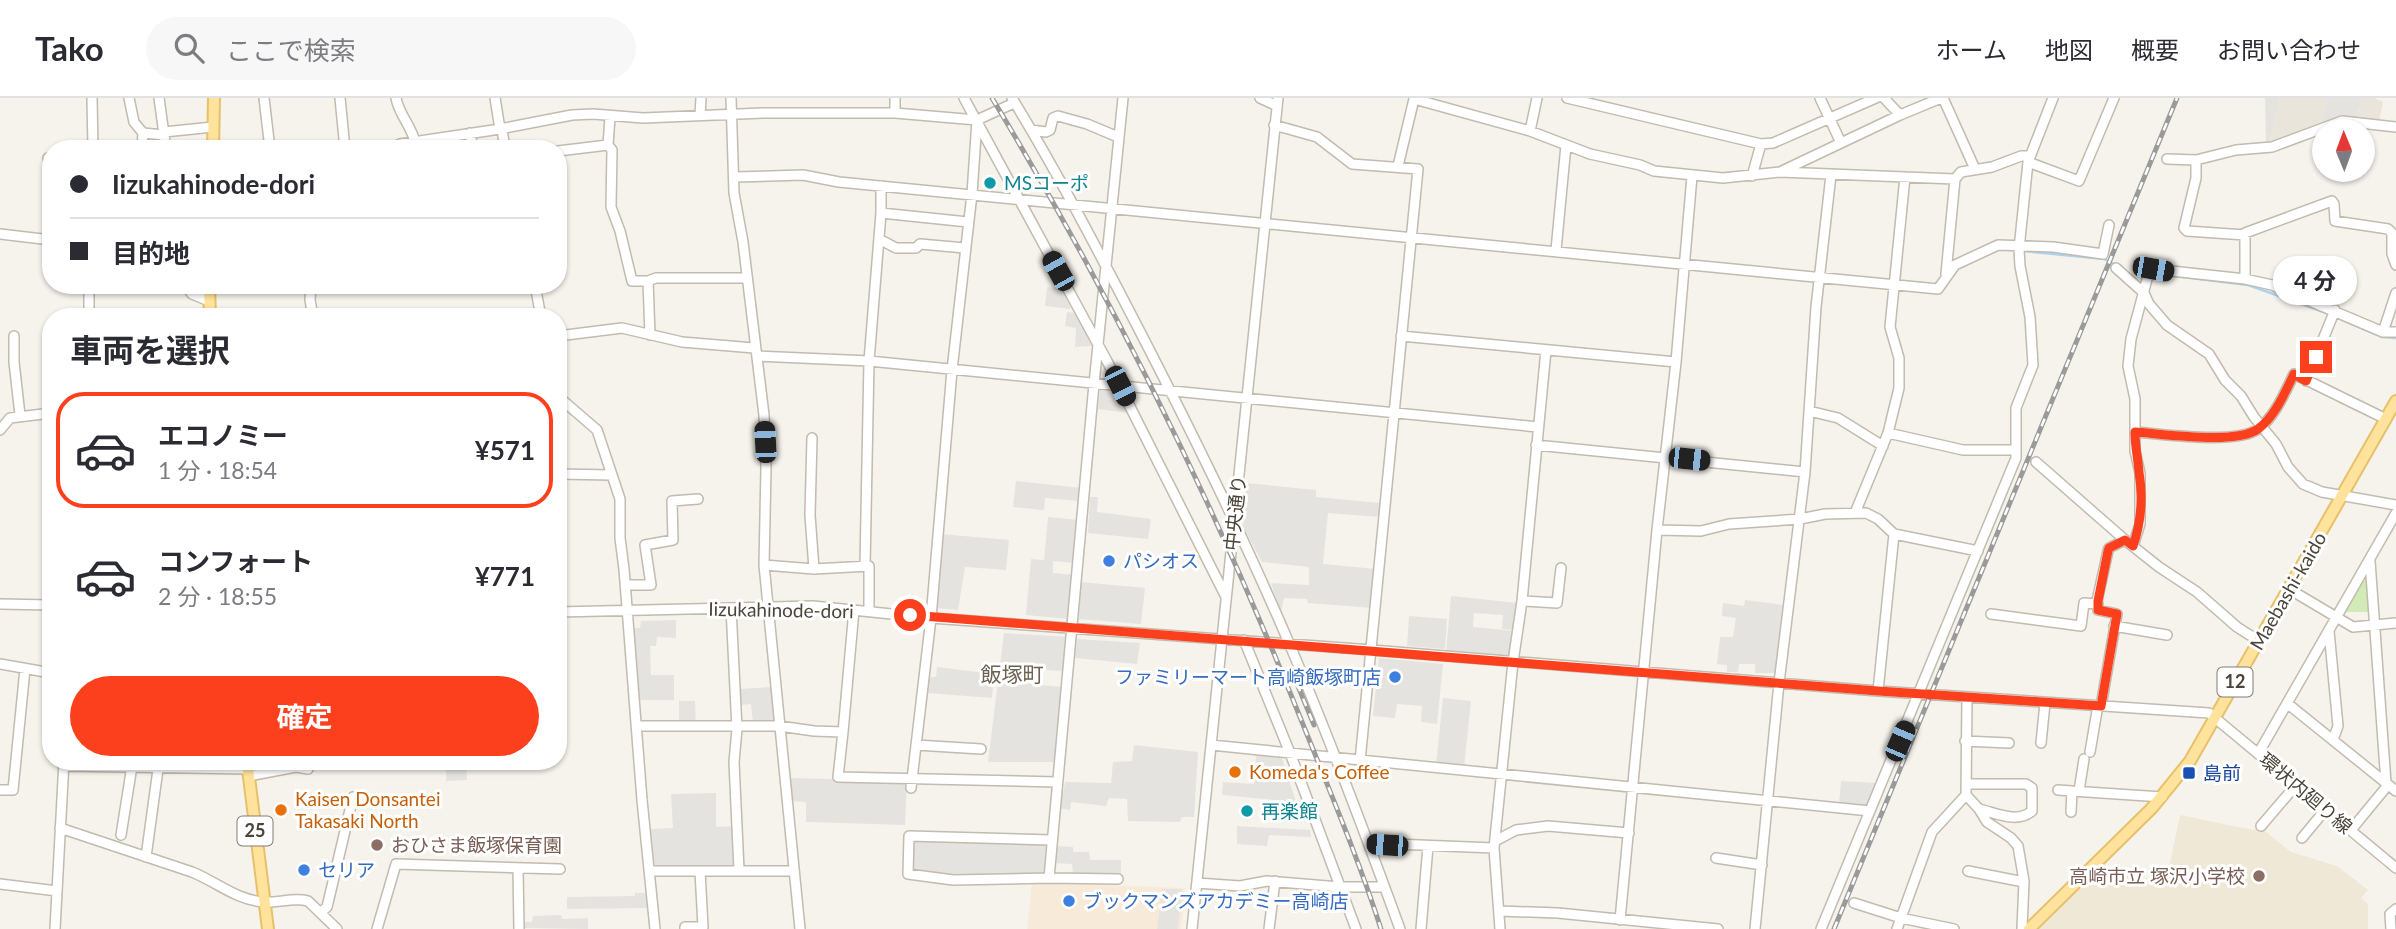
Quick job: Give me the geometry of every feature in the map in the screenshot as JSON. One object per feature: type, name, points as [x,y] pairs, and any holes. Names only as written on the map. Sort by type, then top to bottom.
[{"type":"main road","points":[[213,140],[214,98]]},
{"type":"main road","points":[[209,294],[209,308]]},
{"type":"main road","name":"Maebashi-kaido","points":[[2031,928],[2162,797],[2190,761],[2396,401]]},
{"type":"main road","name":"25","points":[[248,770],[268,929]]},
{"type":"street","points":[[92,98],[93,140]]},
{"type":"street","points":[[129,98],[134,122],[143,134],[143,140]]},
{"type":"street","points":[[159,98],[165,140]]},
{"type":"street","points":[[264,98],[269,140]]},
{"type":"street","points":[[340,98],[344,140]]},
{"type":"street","points":[[396,98],[414,140]]},
{"type":"street","points":[[495,98],[503,140]]},
{"type":"street","points":[[700,115],[701,98]]},
{"type":"street","points":[[731,98],[734,177],[764,415],[764,565],[800,929]]},
{"type":"street","points":[[895,98],[895,113]]},
{"type":"street","points":[[964,98],[1098,343],[1227,598]]},
{"type":"street","points":[[1049,878],[1105,264],[1123,98]]},
{"type":"street","points":[[1260,98],[1277,102]]},
{"type":"street","points":[[1530,131],[1537,98]]},
{"type":"street","points":[[1567,98],[1761,144],[1773,143],[1876,98]]},
{"type":"street","points":[[1820,98],[1840,143]]},
{"type":"street","points":[[1884,98],[1900,115]]},
{"type":"street","points":[[1780,172],[1942,98],[1975,169]]},
{"type":"street","points":[[1821,929],[2015,458],[2016,408],[2033,365],[2030,317],[2020,266],[2028,159],[2053,98]]},
{"type":"street","points":[[1946,279],[1955,178],[1961,172],[1992,167],[2021,156],[2079,181],[2114,98]]},
{"type":"street","points":[[1398,166],[1414,99],[1530,131],[1590,155],[1692,176],[1752,176],[1780,172],[1955,178]]},
{"type":"street","points":[[427,140],[593,114],[610,117],[895,113],[978,120],[1013,100],[1105,264],[1234,521],[1289,644],[1369,843],[1400,929]]},
{"type":"street","name":"中央通り","points":[[1192,929],[1277,102]]},
{"type":"street","points":[[1031,130],[1050,130],[1053,118],[1058,116],[1118,137]]},
{"type":"street","points":[[610,117],[608,145],[612,150],[611,207],[620,231],[632,281],[656,278],[747,278]]},
{"type":"street","points":[[911,783],[930,618],[978,120]]},
{"type":"street","points":[[2167,159],[2196,160],[2236,150],[2282,145],[2342,121],[2396,127]]},
{"type":"street","points":[[1274,125],[1317,137],[1352,164],[1418,169],[1360,761]]},
{"type":"street","points":[[143,134],[214,127]]},
{"type":"street","points":[[470,133],[471,140]]},
{"type":"street","points":[[1752,176],[1761,144]]},
{"type":"street","points":[[567,150],[608,145]]},
{"type":"street","points":[[1556,250],[1566,145]]},
{"type":"street","points":[[2196,160],[2196,178],[2184,228],[2187,231],[2245,235],[2332,201],[2334,221],[2388,229],[2392,233],[2392,254],[2396,265]]},
{"type":"street","points":[[734,177],[803,175],[839,182],[1938,289],[1955,265],[1998,244],[2103,254],[2109,225]]},
{"type":"street","points":[[1755,929],[1779,683],[1805,472],[1819,277],[1831,175]]},
{"type":"street","points":[[1620,920],[1692,176]]},
{"type":"street","points":[[1855,513],[1888,433],[1899,388],[1899,358],[1890,327],[1905,177]]},
{"type":"street","points":[[865,566],[869,361],[881,186]]},
{"type":"street","points":[[881,213],[968,222]]},
{"type":"street","points":[[0,234],[42,239]]},
{"type":"street","points":[[2245,235],[2245,279]]},
{"type":"street","points":[[879,239],[896,248],[916,248],[920,244],[965,248]]},
{"type":"street","points":[[2116,268],[2144,293],[2149,304],[2167,325],[2209,354],[2225,380],[2241,396],[2276,444],[2288,467],[2303,484],[2342,496],[2396,505]]},
{"type":"street","points":[[2071,812],[2099,706],[2117,614],[2098,610],[2108,551],[2109,548],[2129,543],[2140,524],[2140,473],[2134,451],[2135,399],[2128,366],[2131,339],[2149,272],[2153,269],[2245,279],[2272,285],[2383,332],[2396,332]]},
{"type":"street","points":[[648,281],[650,335]]},
{"type":"street","points":[[2383,332],[2396,293]]},
{"type":"street","points":[[192,294],[209,301]]},
{"type":"street","points":[[2306,381],[2335,310]]},
{"type":"street","points":[[567,335],[622,328],[682,342],[755,352],[1538,427]]},
{"type":"street","points":[[14,336],[20,415]]},
{"type":"street","points":[[1401,336],[1676,362]]},
{"type":"street","points":[[1500,929],[1495,844],[1546,350]]},
{"type":"street","points":[[2135,432],[2220,438],[2257,430],[2281,400],[2294,374],[2386,419]]},
{"type":"street","points":[[567,404],[597,430],[620,499],[620,538],[655,929]]},
{"type":"street","points":[[1809,411],[1838,418],[1883,446]]},
{"type":"street","points":[[0,430],[6,421],[20,415],[42,414]]},
{"type":"street","points":[[1888,433],[1963,450],[2015,450]]},
{"type":"street","points":[[812,438],[810,514],[814,569]]},
{"type":"street","points":[[1536,445],[1805,472]]},
{"type":"street","points":[[2036,462],[2129,543],[2197,592],[2237,627],[2259,640]]},
{"type":"street","points":[[567,474],[612,475]]},
{"type":"street","points":[[625,585],[651,585],[645,545],[673,540],[673,501],[698,499]]},
{"type":"street","points":[[1657,530],[1701,531],[1729,524],[1800,519],[1825,514],[1866,513],[1878,519],[1894,534],[1978,551]]},
{"type":"street","points":[[2258,754],[2396,513]]},
{"type":"street","points":[[1878,691],[1894,534]]},
{"type":"street","points":[[2351,830],[2391,787],[2374,626],[2370,559]]},
{"type":"street","points":[[764,565],[814,569],[869,566],[869,611]]},
{"type":"street","points":[[1522,601],[1557,604],[1561,568]]},
{"type":"street","points":[[2289,589],[2353,626],[2396,623]]},
{"type":"street","points":[[1991,614],[2081,626],[2084,603],[2098,604]]},
{"type":"street","points":[[0,604],[42,605]]},
{"type":"street","name":"Iizukahinode-dori","points":[[567,612],[813,606],[930,618],[1244,640],[1878,691],[2209,713],[2215,718]]},
{"type":"street","points":[[731,608],[737,726],[734,762],[739,870]]},
{"type":"street","points":[[855,610],[838,777],[911,783],[1057,782]]},
{"type":"street","points":[[2114,626],[2168,635]]},
{"type":"street","points":[[2328,629],[2338,726],[2333,740]]},
{"type":"street","points":[[1244,640],[1356,929]]},
{"type":"street","points":[[0,664],[42,672]]},
{"type":"street","points":[[0,790],[13,790],[25,669]]},
{"type":"street","points":[[1897,929],[1932,832],[1966,795],[1967,697]]},
{"type":"street","points":[[2041,743],[2045,703]]},
{"type":"street","points":[[2288,704],[2391,787]]},
{"type":"street","name":"環状内廻り線","points":[[2215,718],[2396,868]]},
{"type":"street","points":[[636,726],[779,726],[844,732]]},
{"type":"street","points":[[1965,741],[2009,743]]},
{"type":"street","points":[[916,745],[981,749]]},
{"type":"street","points":[[1211,745],[1870,811]]},
{"type":"street","points":[[55,929],[64,770]]},
{"type":"street","points":[[121,835],[131,770]]},
{"type":"street","points":[[146,857],[157,770]]},
{"type":"street","points":[[1967,784],[2026,784],[2032,788],[2032,811],[2028,815],[2002,817],[1979,808]]},
{"type":"street","points":[[2261,826],[2296,785]]},
{"type":"street","points":[[2058,790],[2162,797]]},
{"type":"street","points":[[1966,795],[1979,808],[1987,822],[2016,842],[2022,861],[2024,882],[2022,929]]},
{"type":"street","points":[[321,912],[327,907],[353,797]]},
{"type":"street","points":[[2302,838],[2326,809]]},
{"type":"street","points":[[1369,843],[1405,846],[1495,844],[1516,830],[1548,826],[1629,833]]},
{"type":"street","points":[[61,828],[210,879],[232,894],[264,902],[302,899],[309,901],[337,929]]},
{"type":"street","points":[[1051,840],[909,836],[908,874],[953,880],[1118,879]]},
{"type":"street","points":[[1421,929],[1428,846]]},
{"type":"street","points":[[1716,858],[1762,865]]},
{"type":"street","points":[[377,929],[396,864],[559,870]]},
{"type":"street","points":[[518,869],[519,929]]},
{"type":"street","points":[[649,871],[794,871]]},
{"type":"street","points":[[685,929],[703,926],[700,871]]},
{"type":"street","points":[[1968,872],[2024,882]]},
{"type":"street","points":[[1197,883],[1240,886],[1275,881],[1340,887],[1384,887]]},
{"type":"street","points":[[1269,929],[1275,881]]},
{"type":"street","points":[[0,884],[57,891]]},
{"type":"street","points":[[1854,903],[1901,918],[1954,929]]},
{"type":"street","points":[[2391,929],[2390,914],[2396,909]]},
{"type":"street","points":[[1499,911],[1558,913],[1668,927],[1718,929]]},
{"type":"street","points":[[1602,918],[1603,929]]},
{"type":"shaded area","points":[[2265,98],[2280,98],[2269,144],[2266,144]]},
{"type":"shaded area","points":[[2280,98],[2327,98],[2323,119],[2312,119],[2312,130],[2269,144]]},
{"type":"shaded area","points":[[2327,98],[2363,98],[2355,118],[2323,119]]},
{"type":"shaded area","points":[[2363,98],[2374,98],[2383,102],[2379,122],[2375,119],[2355,118]]},
{"type":"shaded area","points":[[1047,287],[1061,288],[1071,309],[1045,306]]},
{"type":"shaded area","points":[[1067,312],[1075,313],[1092,346],[1075,347],[1076,328],[1065,326]]},
{"type":"shaded area","points":[[1100,389],[1118,391],[1129,413],[1098,409]]},
{"type":"shaded area","points":[[1016,481],[1081,488],[1080,501],[1045,498],[1044,510],[1013,507]]},
{"type":"shaded area","points":[[1246,483],[1316,490],[1316,497],[1380,503],[1380,517],[1328,513],[1323,564],[1376,569],[1373,608],[1308,603],[1307,599],[1284,598],[1281,613],[1271,583],[1309,585],[1309,567],[1262,562],[1243,527]]},
{"type":"shaded area","points":[[1090,497],[1098,497],[1097,512],[1151,519],[1148,539],[1088,533]]},
{"type":"shaded area","points":[[1048,517],[1079,520],[1075,563],[1053,561],[1053,573],[1073,575],[1069,619],[1026,615],[1031,559],[1044,560]]},
{"type":"shaded area","points":[[941,534],[1009,540],[1006,570],[965,567],[958,610],[935,608]]},
{"type":"shaded area","points":[[1081,582],[1145,588],[1141,624],[1079,619]]},
{"type":"shaded area","points":[[1451,596],[1518,603],[1515,630],[1502,629],[1503,615],[1474,613],[1473,627],[1514,631],[1511,659],[1446,653]]},
{"type":"shaded area","points":[[1745,600],[1783,605],[1777,673],[1755,673],[1755,664],[1739,664],[1738,672],[1727,672],[1727,665],[1717,664],[1720,637],[1733,637],[1736,618],[1722,616],[1723,603],[1744,606]]},
{"type":"shaded area","points":[[1409,616],[1447,619],[1445,649],[1407,646]]},
{"type":"shaded area","points":[[676,620],[676,638],[657,637],[656,646],[650,646],[651,675],[674,675],[674,700],[638,700],[631,628],[640,628],[641,621]]},
{"type":"shaded area","points":[[1004,633],[1068,637],[1063,671],[1031,669],[1029,684],[1061,687],[1055,762],[988,762]]},
{"type":"shaded area","points":[[1077,639],[1140,643],[1137,664],[1075,658]]},
{"type":"shaded area","points":[[1379,658],[1443,664],[1437,724],[1421,722],[1422,706],[1397,704],[1395,718],[1373,716]]},
{"type":"shaded area","points":[[937,667],[994,674],[992,698],[927,693],[929,677],[936,677]]},
{"type":"shaded area","points":[[771,687],[775,723],[753,723],[751,704],[741,705],[739,689]]},
{"type":"shaded area","points":[[1443,698],[1471,701],[1464,768],[1436,765]]},
{"type":"shaded area","points":[[679,701],[695,701],[696,724],[679,724]]},
{"type":"shaded area","points":[[1134,745],[1198,752],[1194,817],[1182,817],[1180,822],[1128,821],[1127,799],[1109,798],[1106,806],[1071,802],[1070,810],[1058,808],[1059,793],[1063,793],[1065,782],[1111,783],[1113,762],[1132,761]]},
{"type":"shaded area","points":[[1256,755],[1282,758],[1296,802],[1222,795],[1223,782],[1254,784]]},
{"type":"shaded area","points":[[446,770],[466,770],[467,780],[446,781]]},
{"type":"shaded area","points":[[791,778],[907,781],[905,825],[806,822],[806,802],[791,801]]},
{"type":"shaded area","points":[[1841,781],[1876,783],[1868,807],[1839,804]]},
{"type":"shaded area","points":[[716,793],[716,827],[736,826],[737,867],[655,869],[651,829],[673,828],[671,794]]},
{"type":"shaded area","name":"高崎市立 塚沢小学校","points":[[2180,815],[2253,830],[2261,828],[2291,852],[2337,866],[2368,890],[2361,898],[2368,904],[2368,929],[2036,929],[2097,870],[2166,882]]},
{"type":"shaded area","points":[[1237,826],[1310,830],[1311,837],[1269,835],[1267,846],[1237,844]]},
{"type":"shaded area","points":[[912,839],[1046,843],[1045,875],[953,878],[911,872]]},
{"type":"shaded area","points":[[1056,846],[1073,847],[1073,852],[1089,852],[1090,860],[1121,860],[1121,876],[1073,875],[1072,864],[1055,863]]},
{"type":"shaded area","points":[[1032,883],[1185,888],[1181,929],[1027,929]]},
{"type":"shaded area","points":[[1162,889],[1182,889],[1178,929],[1157,929]]},
{"type":"shaded area","points":[[635,893],[646,893],[647,908],[567,909],[567,897],[635,896]]},
{"type":"shaded area","points":[[561,915],[562,919],[588,918],[588,929],[524,928],[523,922],[532,922],[533,916]]},
{"type":"green space","points":[[2362,579],[2369,582],[2371,612],[2343,612]]},
{"type":"waterway","points":[[2023,251],[2104,259],[2116,265]]},
{"type":"waterway","points":[[2159,274],[2248,285],[2332,315]]},
{"type":"waterway","points":[[2338,318],[2382,337],[2396,338]]},
{"type":"railway","points":[[992,98],[1036,172],[1119,324],[1196,479],[1300,717],[1353,849],[1381,929]]},
{"type":"railway","points":[[1834,929],[2177,98]]},
{"type":"railway","points":[[1291,669],[1314,725]]},
{"type":"place","name":"MSコーポ","points":[[990,183]]},
{"type":"place","name":"パシオス","points":[[1109,561]]},
{"type":"place","name":"ファミリーマート高崎飯塚町店","points":[[1395,677]]},
{"type":"place","name":"Komeda's Coffee","points":[[1235,772]]},
{"type":"place","name":"島前","points":[[2189,773]]},
{"type":"place","name":"Kaisen Donsantei Takasaki North","points":[[281,810]]},
{"type":"place","name":"再楽館","points":[[1247,811]]},
{"type":"place","name":"おひさま飯塚保育園","points":[[377,845]]},
{"type":"place","name":"セリア","points":[[304,870]]},
{"type":"place","name":"高崎市立 塚沢小学校","points":[[2259,876]]},
{"type":"place","name":"ブックマンズアカデミー高崎店","points":[[1069,901]]},
{"type":"district","name":"飯塚町","points":[[1012,675]]},
{"type":"route","points":[[910,615],[2101,706],[2117,614],[2098,610],[2108,551],[2125,540],[2133,546],[2140,524],[2140,473],[2134,451],[2135,432],[2220,438],[2257,430],[2281,400],[2294,374],[2306,381],[2316,357]]}]
